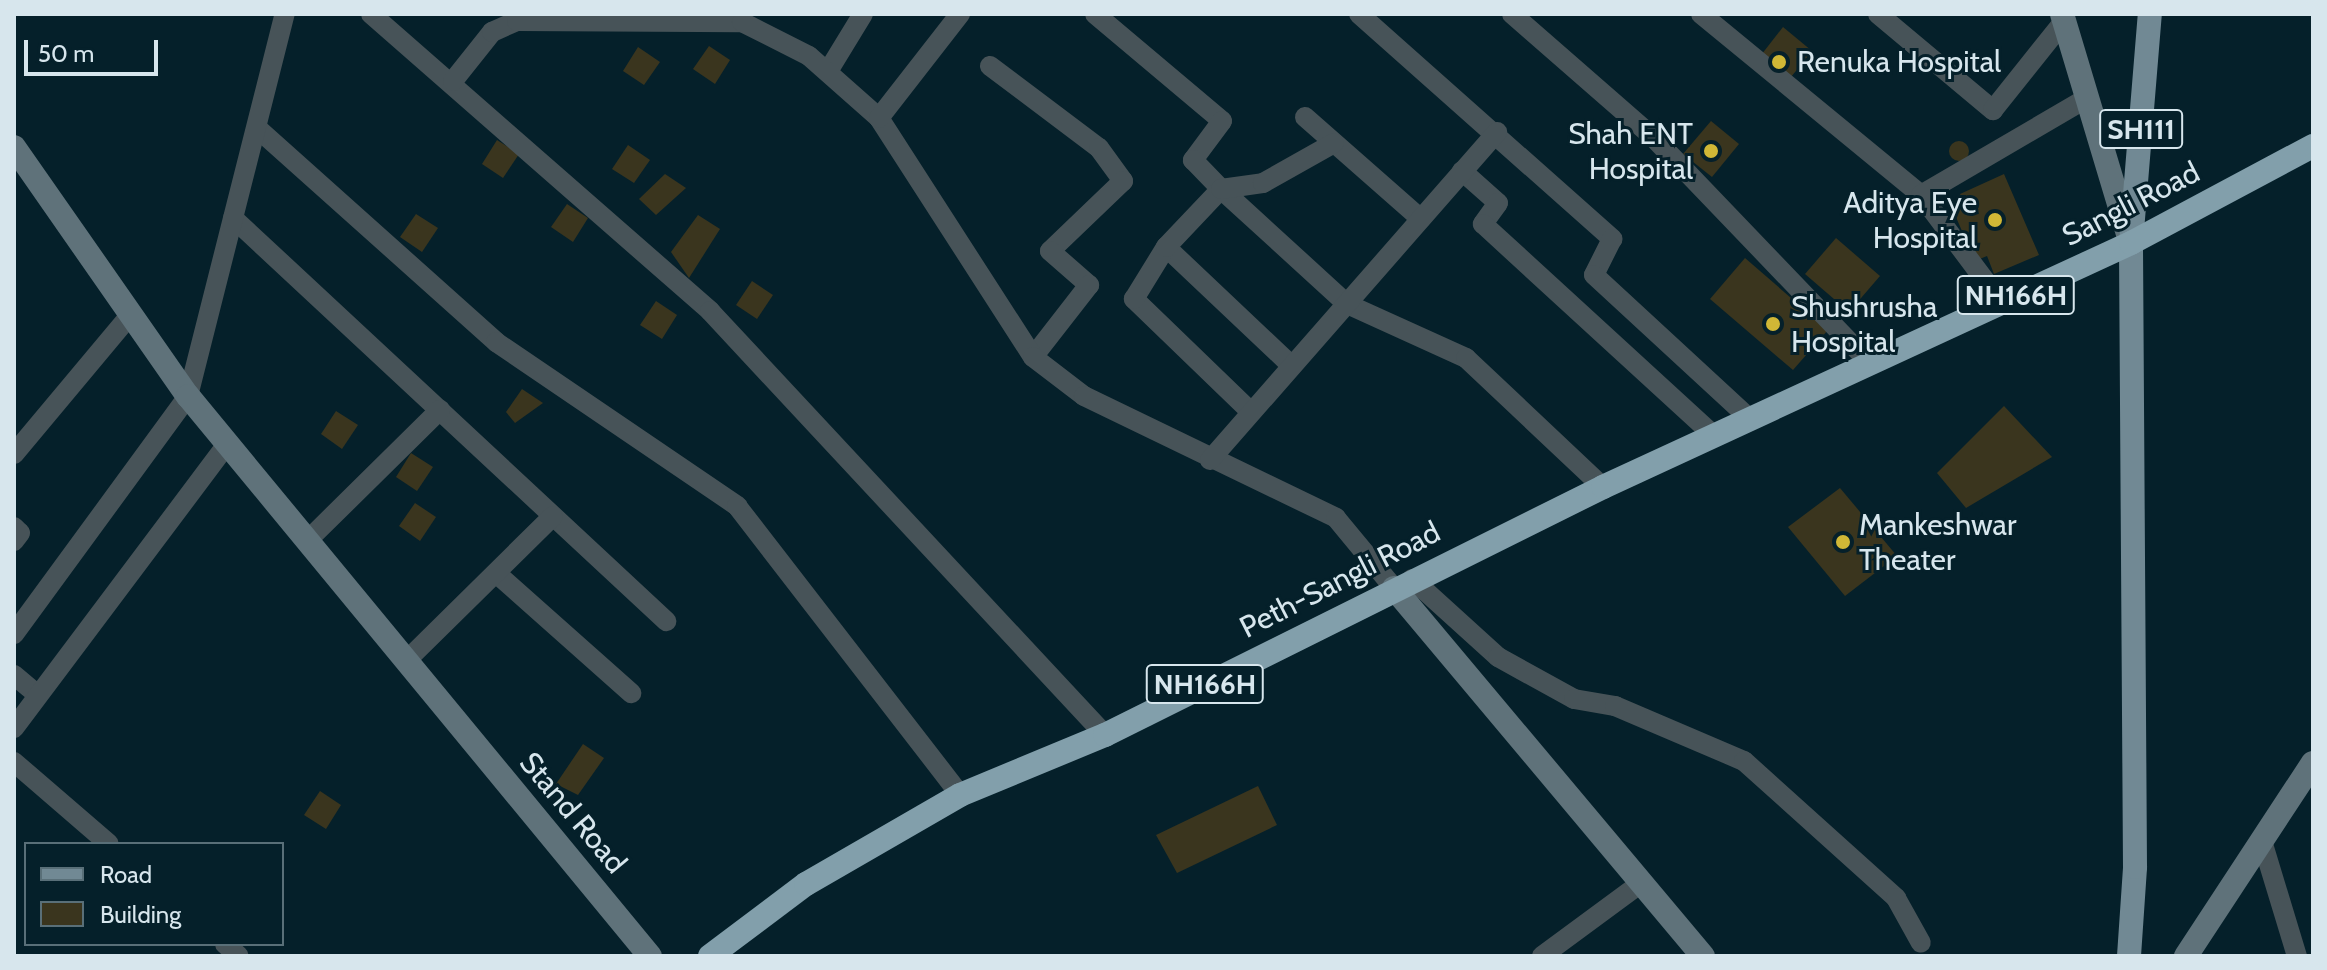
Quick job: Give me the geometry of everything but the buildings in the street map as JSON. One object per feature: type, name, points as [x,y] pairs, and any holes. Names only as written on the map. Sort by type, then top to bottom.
[{"type":"highway","name":"Sangli Road","points":[[1714,436],[2131,243],[2313,146]]},
{"type":"highway","name":"Peth-Sangli Road","points":[[710,956],[806,884],[960,795],[1105,735],[1403,583],[1714,436]]},
{"type":"main road","name":"SH111","points":[[2131,243],[2150,14]]},
{"type":"main road","points":[[2063,18],[2131,243],[2135,867],[2129,956]]},
{"type":"main road","name":"Stand Road","points":[[14,147],[188,396],[650,956]]},
{"type":"main road","points":[[1403,583],[1637,886],[1703,956]]},
{"type":"main road","points":[[2186,956],[2313,763]]},
{"type":"street","points":[[14,634],[188,396],[285,14]]},
{"type":"street","points":[[371,14],[453,81],[773,373],[1105,735]]},
{"type":"street","points":[[830,68],[863,14]]},
{"type":"street","points":[[879,118],[960,14]]},
{"type":"street","points":[[1095,14],[1222,121],[1193,160],[1221,189],[1347,304],[1466,358],[1603,487]]},
{"type":"street","points":[[1359,14],[1497,132],[1612,239],[1594,275],[1750,419]]},
{"type":"street","points":[[1512,14],[1653,137],[1870,363]]},
{"type":"street","points":[[1701,14],[1921,195],[2001,302]]},
{"type":"street","points":[[1878,14],[1993,110],[2063,18]]},
{"type":"street","points":[[453,81],[492,32],[515,18],[744,18],[830,68],[879,118],[1033,357],[1084,396],[1210,460],[1336,518],[1403,583],[1498,657],[1574,699],[1639,715],[1744,761],[1896,898],[1921,943]]},
{"type":"street","points":[[990,66],[1105,153],[1123,181],[1050,251],[1089,285],[1033,357]]},
{"type":"street","points":[[1921,195],[2087,98]]},
{"type":"street","points":[[1305,117],[1421,219]]},
{"type":"street","points":[[257,128],[496,342],[737,506],[960,795]]},
{"type":"street","points":[[1210,460],[1497,132]]},
{"type":"street","points":[[1251,412],[1134,299],[1166,247],[1221,189],[1263,183],[1334,143]]},
{"type":"street","points":[[1462,171],[1498,203],[1483,224],[1714,436]]},
{"type":"street","points":[[233,218],[666,621]]},
{"type":"street","points":[[1166,247],[1292,366]]},
{"type":"street","points":[[14,454],[131,314]]},
{"type":"street","points":[[307,541],[440,410]]},
{"type":"street","points":[[14,728],[227,444]]},
{"type":"street","points":[[406,661],[553,516]]},
{"type":"street","points":[[14,527],[20,533],[14,541]]},
{"type":"street","points":[[496,573],[631,693]]},
{"type":"street","points":[[14,675],[38,695]]},
{"type":"street","points":[[14,762],[107,842]]},
{"type":"street","points":[[2262,841],[2297,956]]},
{"type":"street","points":[[1543,956],[1637,886]]},
{"type":"place","name":"Renuka Hospital","points":[[1779,62]]},
{"type":"place","name":"Shah ENT Hospital","points":[[1711,151]]},
{"type":"place","name":"Aditya Eye Hospital","points":[[1995,220]]},
{"type":"place","name":"Shushrusha Hospital","points":[[1773,324]]},
{"type":"place","name":"Mankeshwar Theater","points":[[1843,542]]}]
